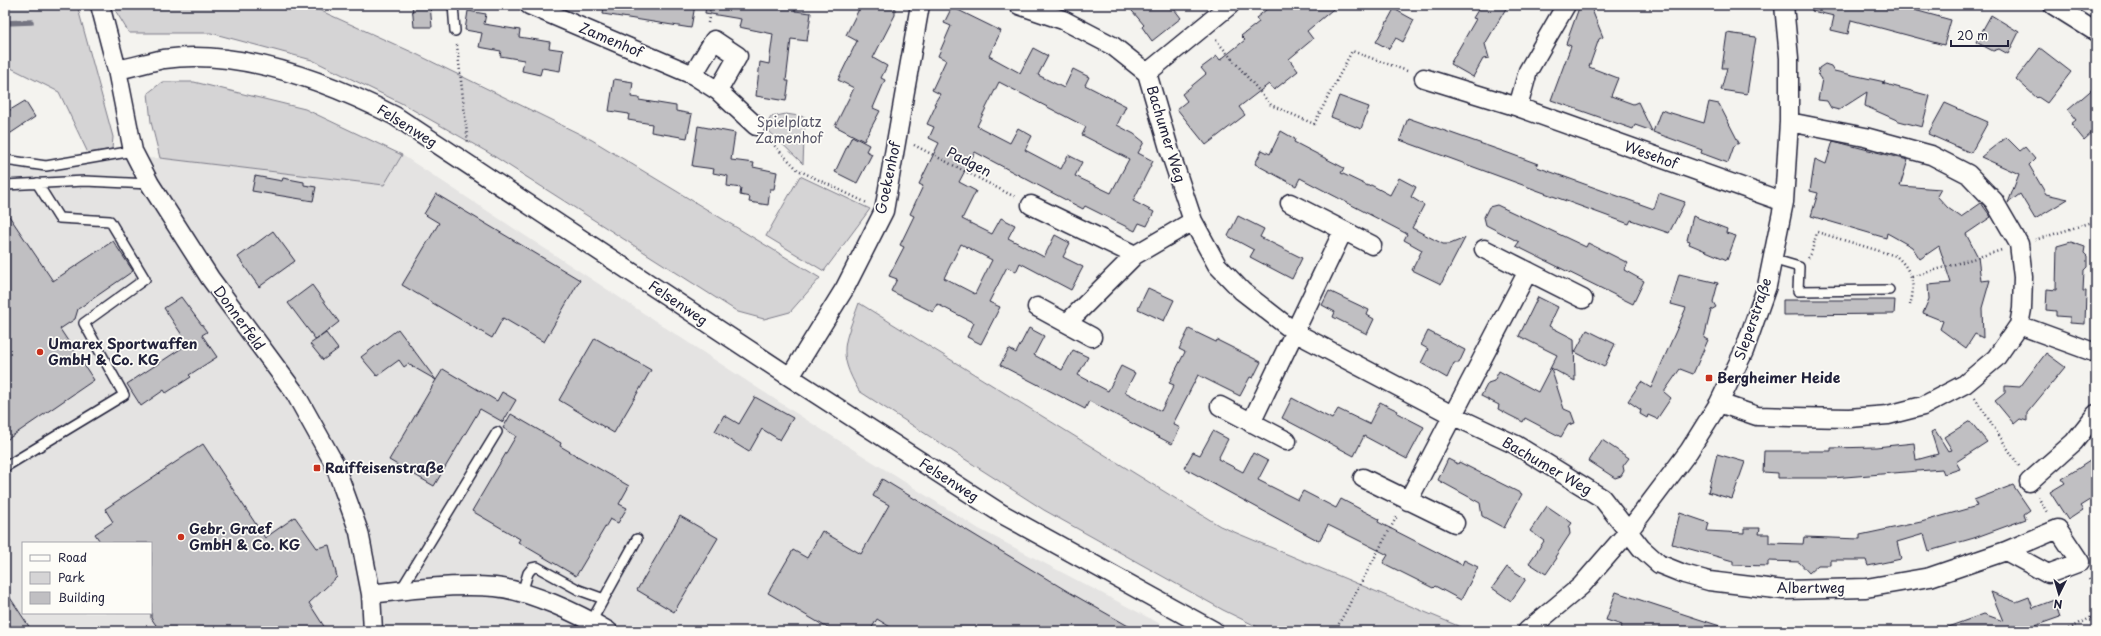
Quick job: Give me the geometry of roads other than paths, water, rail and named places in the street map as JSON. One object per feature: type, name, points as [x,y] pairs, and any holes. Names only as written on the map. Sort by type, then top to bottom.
[{"type":"street","name":"Donnerfeld","points":[[100,5],[117,70],[133,151],[150,184],[210,278],[295,393],[334,463],[358,532],[371,594],[373,631]]},
{"type":"street","name":"Zamenhof","points":[[529,5],[693,76],[718,92],[756,126]]},
{"type":"street","name":"Goekenhof","points":[[790,378],[845,288],[884,211],[920,5]]},
{"type":"street","name":"Bachumer Weg","points":[[1018,5],[1063,20],[1106,42],[1147,73],[1170,152],[1193,221],[1217,265],[1242,291],[1296,334],[1454,416],[1516,445],[1602,498],[1628,532]]},
{"type":"street","points":[[1147,73],[1230,5]]},
{"type":"street","points":[[1518,107],[1528,71],[1566,5]]},
{"type":"street","name":"Sleperstraße","points":[[1527,631],[1581,586],[1628,532],[1689,451],[1719,403],[1744,351],[1767,286],[1784,202],[1789,122],[1789,58],[1784,5]]},
{"type":"street","points":[[2053,5],[2096,32]]},
{"type":"street","points":[[693,76],[714,40],[738,56],[718,92]]},
{"type":"street","name":"Felsenweg","points":[[117,70],[165,59],[210,58],[249,63],[308,79],[353,95],[395,116],[790,378],[1002,514],[1214,631]]},
{"type":"street","name":"Wesehof","points":[[1424,78],[1518,107],[1784,202]]},
{"type":"street","points":[[1719,403],[1757,416],[1849,418],[1888,415],[1923,406],[1965,384],[1996,358],[2019,325],[2022,309],[2023,276],[2019,244],[1994,201],[1968,174],[1931,155],[1865,137],[1789,122]]},
{"type":"street","points":[[1290,203],[1372,245]]},
{"type":"street","points":[[1031,206],[1135,255]]},
{"type":"street","points":[[1067,323],[1135,255],[1193,221]]},
{"type":"street","points":[[1251,423],[1296,334],[1343,231]]},
{"type":"street","points":[[1484,249],[1583,299]]},
{"type":"street","points":[[1407,500],[1454,416],[1528,271]]},
{"type":"street","points":[[1037,307],[1092,337]]},
{"type":"street","points":[[2019,325],[2096,353]]},
{"type":"street","points":[[1220,406],[1287,441]]},
{"type":"street","points":[[2029,482],[2074,442],[2096,414]]},
{"type":"street","points":[[1363,478],[1455,523]]},
{"type":"street","name":"Albertweg","points":[[1628,532],[1641,548],[1659,564],[1684,574],[1709,581],[1784,590],[1866,588],[1930,577],[2006,551],[2058,530],[2080,562],[2048,574],[2006,551]]},
{"type":"street","points":[[371,594],[450,586],[496,587],[522,593],[591,622],[608,631]]},
{"type":"lane","points":[[453,5],[455,31]]},
{"type":"lane","points":[[5,160],[46,166],[133,151]]},
{"type":"lane","points":[[5,185],[85,181],[150,184]]},
{"type":"lane","points":[[5,467],[124,395],[84,323],[145,279],[110,221],[59,218],[37,183]]},
{"type":"lane","points":[[1772,259],[1799,267],[1798,291],[1889,290]]},
{"type":"lane","points":[[400,591],[497,432]]},
{"type":"lane","points":[[591,622],[636,539]]},
{"type":"lane","points":[[522,593],[528,573],[532,568],[537,567],[579,590],[604,599]]},
{"type":"waterway","points":[[5,23],[31,22]]},
{"type":"place","name":"Umarex Sportwaffen GmbH & Co. KG","points":[[40,352]]},
{"type":"place","name":"Bergheimer Heide","points":[[1709,378]]},
{"type":"place","name":"Raiffeisenstraße","points":[[317,468]]},
{"type":"place","name":"Gebr. Graef GmbH & Co. KG","points":[[181,537]]},
{"type":"park label","name":"Spielplatz Zamenhof","points":[[789,130]]}]
